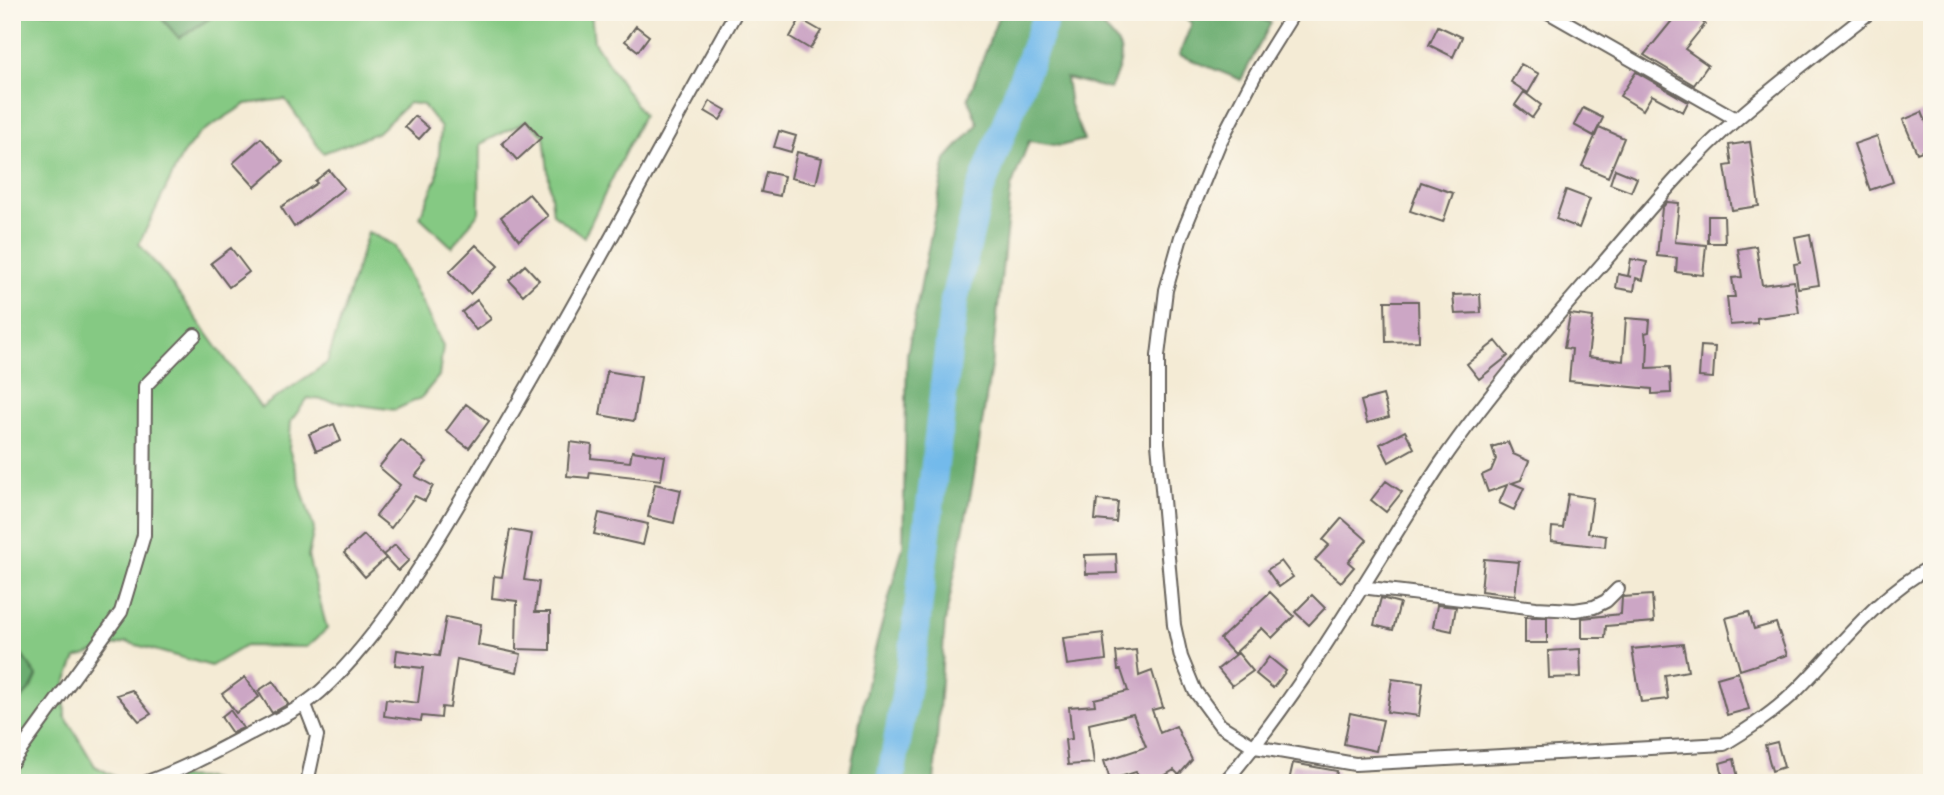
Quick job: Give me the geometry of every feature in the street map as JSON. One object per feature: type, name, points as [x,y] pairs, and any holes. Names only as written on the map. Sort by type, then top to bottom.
[{"type":"street","points":[[144,783],[205,756],[305,705],[334,679],[364,643],[459,503],[587,284],[669,129],[736,12]]},
{"type":"street","points":[[1294,12],[1256,73],[1219,144],[1186,226],[1166,290],[1158,356],[1158,443],[1174,625],[1181,657],[1208,711],[1220,725],[1255,747],[1355,764],[1724,744],[1796,691],[1887,597],[1932,566]]},
{"type":"street","points":[[1548,12],[1737,119]]},
{"type":"street","points":[[1224,783],[1255,747],[1489,398],[1684,170],[1737,119],[1870,12]]},
{"type":"street","points":[[12,762],[121,612],[144,535],[145,386],[195,335]]},
{"type":"street","points":[[1361,587],[1536,608],[1575,610],[1606,601],[1618,589]]},
{"type":"street","points":[[305,705],[317,736],[307,783]]},
{"type":"green space","points":[[12,12],[18,12],[19,50],[12,82]]},
{"type":"green space","points":[[18,12],[156,12],[179,38],[211,17],[207,12],[591,12],[594,42],[643,115],[584,237],[553,214],[544,136],[527,121],[480,144],[479,212],[452,247],[420,217],[437,178],[441,128],[423,105],[409,103],[377,133],[323,153],[285,99],[246,104],[199,134],[182,155],[139,244],[165,275],[261,408],[327,363],[368,232],[394,245],[443,346],[439,376],[421,398],[395,410],[308,398],[291,421],[289,449],[314,529],[308,556],[327,629],[307,647],[245,646],[211,666],[126,642],[76,658],[64,687],[65,716],[95,766],[119,779],[136,783],[12,783],[12,709],[32,687],[37,676],[12,642],[12,82],[19,50]]},
{"type":"green space","points":[[156,12],[207,12],[212,17],[179,38]]},
{"type":"green space","points":[[1000,12],[1101,12],[1096,20],[1118,44],[1121,58],[1110,89],[1066,78],[1070,105],[1084,140],[1060,146],[1029,141],[1011,188],[993,353],[973,482],[945,622],[934,783],[848,783],[871,664],[903,546],[907,354],[946,159],[978,124],[968,99]]},
{"type":"green space","points":[[1177,12],[1250,12],[1271,23],[1241,80],[1179,55],[1192,23]]},
{"type":"green space","points":[[12,642],[37,676],[32,687],[12,709]]},
{"type":"green space","points":[[163,777],[206,778],[220,783],[151,783]]},
{"type":"building","points":[[1679,12],[1690,12],[1705,24],[1685,49],[1708,65],[1694,85],[1644,55]]},
{"type":"building","points":[[800,19],[821,31],[810,49],[790,37]]},
{"type":"building","points":[[636,26],[649,36],[638,51],[625,41]]},
{"type":"building","points":[[1438,26],[1462,37],[1453,57],[1429,45]]},
{"type":"building","points":[[1521,64],[1539,74],[1528,93],[1511,82]]},
{"type":"building","points":[[1636,72],[1688,102],[1683,112],[1652,95],[1643,110],[1620,96]]},
{"type":"building","points":[[1524,92],[1541,105],[1532,118],[1515,105]]},
{"type":"building","points":[[710,101],[726,110],[720,120],[705,111]]},
{"type":"building","points":[[1583,108],[1603,118],[1594,136],[1574,125]]},
{"type":"building","points":[[1922,112],[1932,136],[1932,147],[1917,153],[1903,120]]},
{"type":"building","points":[[415,116],[429,128],[419,139],[405,127]]},
{"type":"building","points":[[526,121],[541,138],[517,160],[502,143]]},
{"type":"building","points":[[1599,127],[1624,138],[1608,177],[1582,166]]},
{"type":"building","points":[[779,131],[796,136],[791,152],[774,147]]},
{"type":"building","points":[[1877,136],[1893,182],[1870,190],[1854,144]]},
{"type":"building","points":[[261,138],[283,162],[255,187],[233,163]]},
{"type":"building","points":[[1750,142],[1759,206],[1732,210],[1725,166],[1732,165],[1729,145]]},
{"type":"building","points":[[797,152],[822,158],[816,184],[791,178]]},
{"type":"building","points":[[1615,169],[1637,178],[1631,192],[1610,184]]},
{"type":"building","points":[[329,170],[344,188],[294,227],[281,207],[317,183],[315,181]]},
{"type":"building","points":[[766,172],[784,176],[780,196],[761,192]]},
{"type":"building","points":[[1421,182],[1453,193],[1443,222],[1410,211]]},
{"type":"building","points":[[1566,190],[1590,199],[1579,228],[1556,219]]},
{"type":"building","points":[[529,194],[548,216],[519,240],[501,217]]},
{"type":"building","points":[[1667,202],[1679,203],[1675,242],[1706,245],[1703,275],[1676,272],[1677,258],[1657,256],[1662,208]]},
{"type":"building","points":[[1708,216],[1724,216],[1725,243],[1708,243]]},
{"type":"building","points":[[1810,234],[1819,285],[1798,288],[1794,264],[1800,263],[1795,237]]},
{"type":"building","points":[[476,245],[498,266],[470,294],[449,272]]},
{"type":"building","points":[[1756,246],[1762,285],[1794,281],[1799,313],[1757,318],[1757,323],[1730,325],[1727,297],[1735,297],[1732,278],[1742,277],[1738,249]]},
{"type":"building","points":[[231,248],[249,272],[229,287],[211,263]]},
{"type":"building","points":[[1631,259],[1647,262],[1643,280],[1636,278],[1634,291],[1616,288],[1618,274],[1632,277],[1628,276]]},
{"type":"building","points":[[525,265],[539,280],[523,295],[509,280]]},
{"type":"building","points":[[1480,294],[1481,313],[1455,314],[1453,295]]},
{"type":"building","points":[[477,300],[491,319],[476,330],[462,312]]},
{"type":"building","points":[[1385,301],[1418,301],[1419,341],[1386,342]]},
{"type":"building","points":[[1570,314],[1593,317],[1588,357],[1623,361],[1626,318],[1650,320],[1649,332],[1645,333],[1648,342],[1647,368],[1670,367],[1671,393],[1652,394],[1652,389],[1569,381],[1572,349],[1564,348]]},
{"type":"building","points":[[1496,341],[1508,356],[1479,379],[1467,364]]},
{"type":"building","points":[[1701,346],[1715,347],[1713,378],[1699,377]]},
{"type":"building","points":[[607,371],[641,377],[634,421],[600,415]]},
{"type":"building","points":[[1383,395],[1389,417],[1367,423],[1361,401]]},
{"type":"building","points":[[466,404],[489,421],[469,448],[446,431]]},
{"type":"building","points":[[334,424],[341,441],[316,451],[309,434]]},
{"type":"building","points":[[1405,431],[1414,448],[1389,462],[1380,444]]},
{"type":"building","points":[[401,440],[427,462],[415,476],[433,486],[425,501],[415,496],[391,528],[376,516],[400,485],[379,467]]},
{"type":"building","points":[[570,442],[592,445],[591,458],[630,462],[632,451],[665,456],[661,480],[590,472],[589,478],[567,476]]},
{"type":"building","points":[[1508,442],[1513,454],[1529,461],[1521,480],[1512,483],[1524,488],[1514,510],[1499,503],[1507,485],[1488,492],[1482,475],[1491,471],[1496,459],[1492,447]]},
{"type":"building","points":[[1386,481],[1402,492],[1386,512],[1371,500]]},
{"type":"building","points":[[655,484],[681,490],[674,523],[648,517]]},
{"type":"building","points":[[1568,494],[1593,498],[1588,533],[1606,536],[1605,547],[1551,541],[1552,527],[1563,528]]},
{"type":"building","points":[[1097,500],[1118,502],[1116,522],[1095,520]]},
{"type":"building","points":[[599,513],[648,524],[643,545],[594,534]]},
{"type":"building","points":[[1342,518],[1367,540],[1348,562],[1354,567],[1341,582],[1315,560],[1329,545],[1323,540]]},
{"type":"building","points":[[510,530],[532,534],[524,580],[539,582],[535,612],[550,612],[550,650],[516,649],[517,601],[492,598],[494,576],[502,577]]},
{"type":"building","points":[[364,535],[386,558],[365,577],[344,553]]},
{"type":"building","points":[[395,545],[409,560],[398,571],[383,555]]},
{"type":"building","points":[[1116,554],[1117,573],[1086,574],[1085,555]]},
{"type":"building","points":[[1484,559],[1519,562],[1515,595],[1481,591]]},
{"type":"building","points":[[1281,561],[1293,577],[1279,587],[1267,570]]},
{"type":"building","points":[[1270,592],[1294,616],[1272,638],[1262,628],[1234,654],[1220,639]]},
{"type":"building","points":[[1312,595],[1325,608],[1309,625],[1295,612]]},
{"type":"building","points":[[1652,595],[1654,622],[1606,626],[1605,638],[1582,638],[1582,618],[1621,614],[1622,597]]},
{"type":"building","points":[[1381,598],[1400,603],[1393,630],[1374,625]]},
{"type":"building","points":[[1437,605],[1456,607],[1452,631],[1433,627]]},
{"type":"building","points":[[1749,612],[1754,629],[1776,623],[1787,655],[1740,670],[1726,618]]},
{"type":"building","points":[[446,617],[481,624],[478,645],[521,654],[517,672],[457,659],[450,708],[442,707],[441,718],[422,716],[421,721],[384,716],[386,699],[418,703],[423,668],[395,665],[397,650],[439,656]]},
{"type":"building","points":[[1525,617],[1547,617],[1547,643],[1525,643]]},
{"type":"building","points":[[1103,633],[1106,660],[1067,665],[1063,638]]},
{"type":"building","points":[[1683,644],[1688,671],[1665,675],[1668,699],[1641,702],[1632,649]]},
{"type":"building","points":[[1580,649],[1581,677],[1549,678],[1548,651]]},
{"type":"building","points":[[1136,650],[1139,676],[1152,671],[1163,707],[1152,710],[1160,733],[1176,726],[1192,760],[1179,775],[1174,770],[1152,783],[1142,783],[1136,772],[1110,780],[1104,761],[1146,747],[1133,714],[1089,724],[1094,763],[1068,765],[1065,740],[1072,739],[1069,707],[1095,705],[1094,699],[1128,691],[1121,670],[1118,670],[1116,652]]},
{"type":"building","points":[[1238,653],[1253,671],[1232,686],[1218,669]]},
{"type":"building","points":[[1269,657],[1286,671],[1273,688],[1256,674]]},
{"type":"building","points":[[1738,672],[1749,709],[1727,715],[1717,678]]},
{"type":"building","points":[[245,677],[259,697],[236,713],[222,694]]},
{"type":"building","points":[[1392,679],[1423,683],[1419,716],[1387,712]]},
{"type":"building","points":[[273,681],[288,704],[272,713],[258,691]]},
{"type":"building","points":[[132,690],[151,714],[139,721],[117,695]]},
{"type":"building","points":[[230,710],[243,728],[232,733],[221,717]]},
{"type":"building","points":[[1350,713],[1383,720],[1376,751],[1344,744]]},
{"type":"building","points":[[1777,742],[1784,767],[1772,771],[1765,745]]},
{"type":"building","points":[[1734,759],[1739,783],[1724,783],[1720,763]]},
{"type":"building","points":[[1293,763],[1337,771],[1335,783],[1289,781]]},
{"type":"waterway","points":[[890,783],[914,644],[954,301],[980,191],[1048,12]]}]
